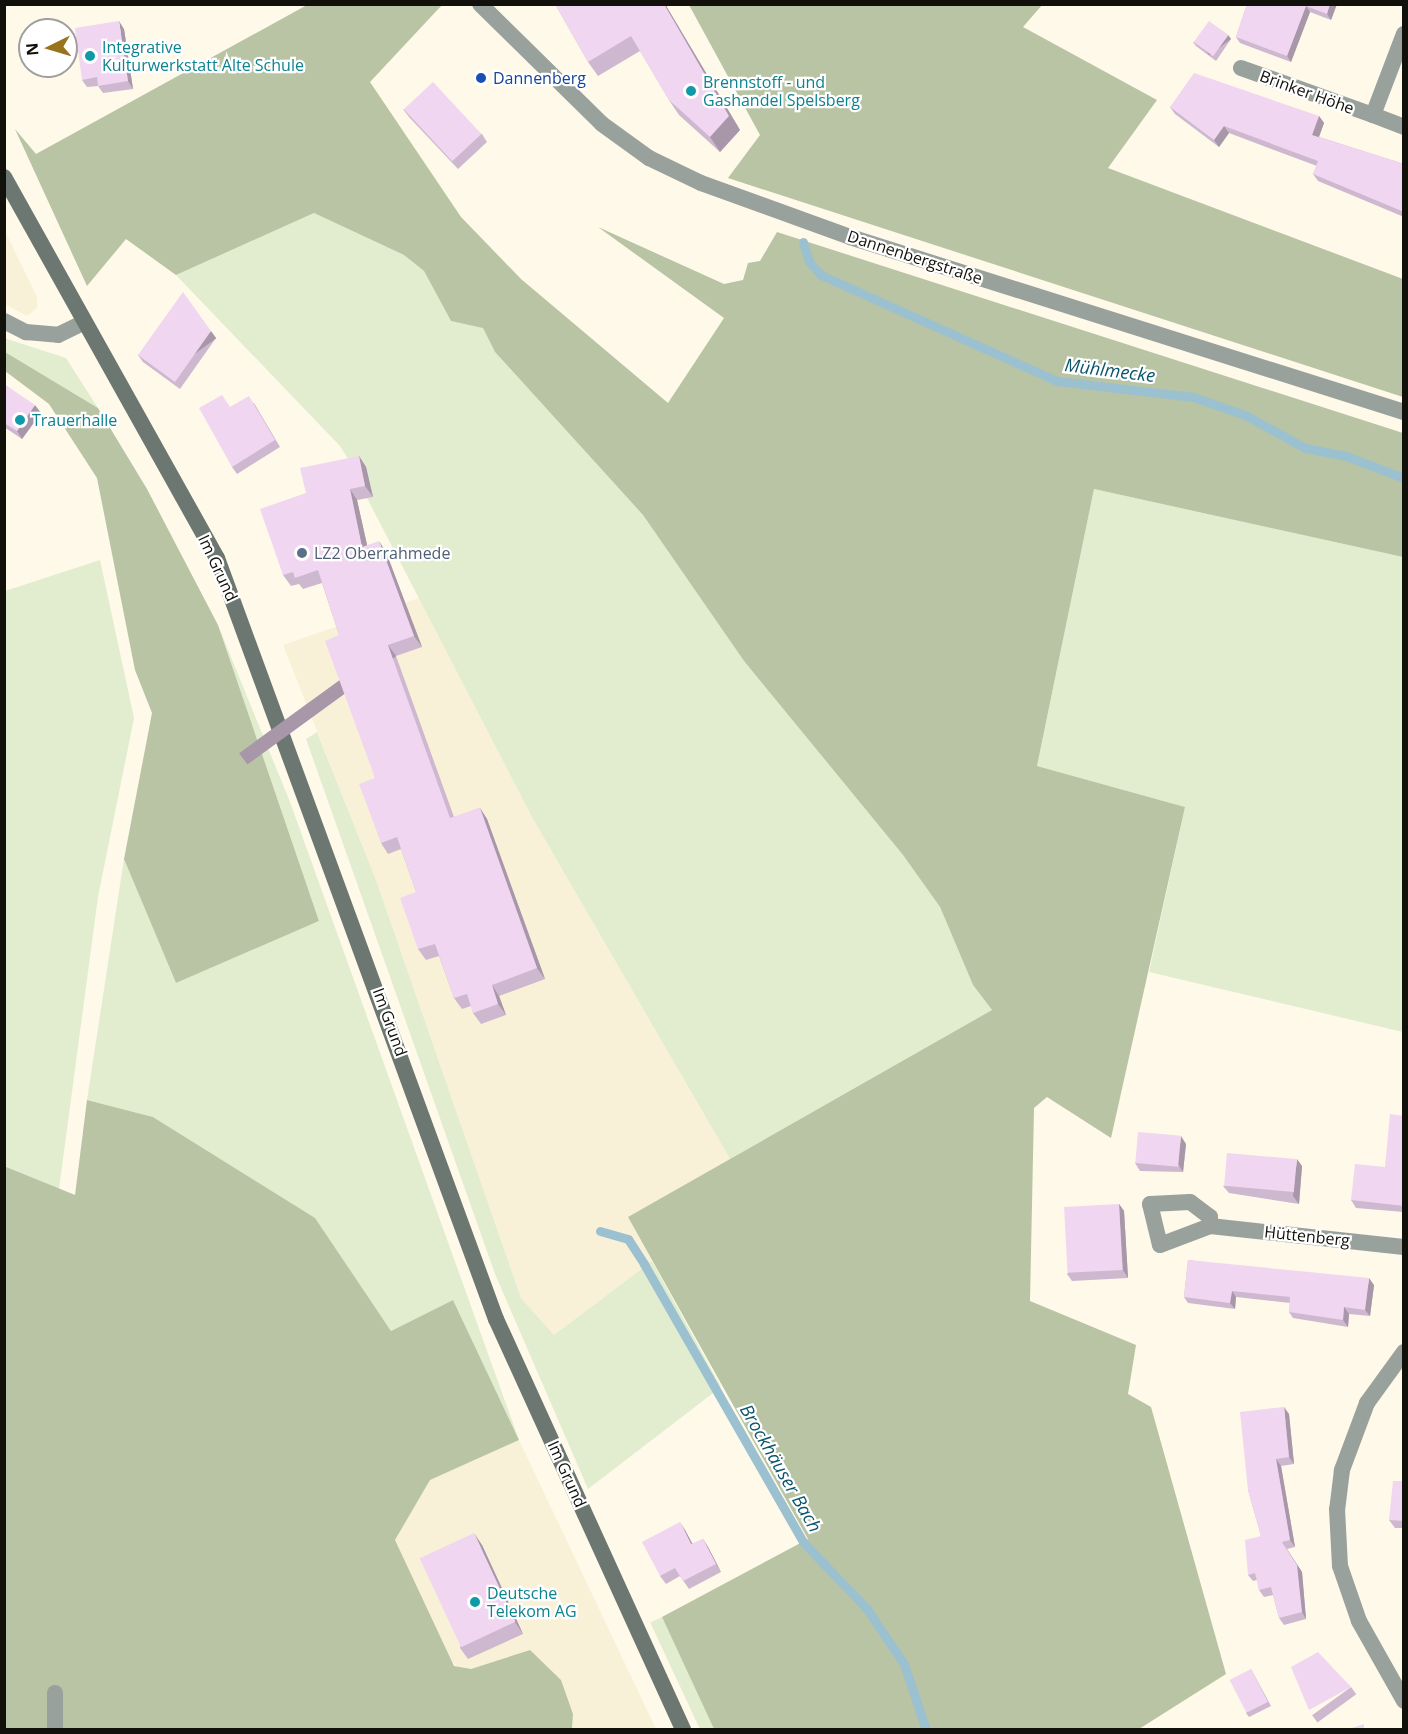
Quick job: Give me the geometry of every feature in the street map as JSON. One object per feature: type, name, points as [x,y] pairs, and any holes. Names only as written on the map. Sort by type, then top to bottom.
[{"type":"main road","name":"Im Grund","points":[[4,177],[83,323],[217,558],[496,1319],[683,1730]]},
{"type":"street","name":"Dannenbergstraße","points":[[480,4],[602,124],[649,158],[701,183],[850,237],[1404,412]]},
{"type":"street","name":"Brinker Höhe","points":[[1373,116],[1404,34]]},
{"type":"street","name":"Brinker Höhe","points":[[1241,68],[1404,127]]},
{"type":"street","points":[[4,321],[26,332],[58,335],[83,323]]},
{"type":"street","name":"Hüttenberg","points":[[1210,1226],[1404,1247]]},
{"type":"street","points":[[1404,1352],[1367,1403],[1342,1470],[1337,1509],[1340,1566],[1359,1621],[1404,1701]]},
{"type":"street","points":[[55,1693],[55,1730]]},
{"type":"shaded area","points":[[4,229],[37,297],[37,308],[27,316],[5,304]]},
{"type":"shaded area","points":[[419,598],[533,819],[730,1159],[628,1217],[652,1261],[554,1335],[521,1298],[376,880],[283,645]]},
{"type":"shaded area","points":[[519,1440],[656,1729],[572,1729],[573,1713],[530,1650],[471,1669],[460,1669],[449,1659],[395,1540],[430,1480]]},
{"type":"green space","points":[[307,5],[442,5],[370,82],[461,217],[521,279],[668,403],[724,318],[598,227],[724,284],[743,280],[748,263],[760,261],[777,232],[1403,433],[1403,557],[1094,489],[1037,766],[1185,807],[1111,1138],[1047,1097],[1034,1108],[1030,1301],[1136,1345],[1128,1394],[1151,1407],[1226,1674],[1139,1729],[714,1729],[662,1617],[808,1539],[628,1217],[992,1010],[973,985],[940,907],[903,855],[744,661],[643,515],[495,352],[483,328],[451,321],[424,271],[404,255],[314,213],[176,275],[126,239],[87,286],[15,129],[36,154]]},
{"type":"green space","points":[[689,5],[1042,5],[1023,27],[1157,100],[1108,168],[1403,279],[1403,397],[728,178],[760,135]]},
{"type":"green space","points":[[314,213],[404,255],[424,271],[451,321],[483,327],[495,352],[643,515],[744,661],[903,855],[940,907],[973,985],[992,1010],[730,1159],[533,819],[367,498],[372,497],[340,446],[176,275]]},
{"type":"green space","points":[[4,338],[66,358],[98,408],[5,352]]},
{"type":"green space","points":[[5,352],[98,408],[147,489],[218,625],[319,921],[176,983],[124,859],[152,713],[135,670],[97,478],[49,404],[5,371]]},
{"type":"green space","points":[[1094,489],[1403,557],[1403,1032],[1149,972],[1185,807],[1037,766]]},
{"type":"green space","points":[[100,560],[134,718],[98,897],[59,1189],[5,1166],[5,591]]},
{"type":"green space","points":[[218,625],[290,802],[519,1440],[453,1300],[391,1331],[314,1218],[153,1117],[87,1100],[124,859],[176,983],[319,921]]},
{"type":"green space","points":[[317,732],[376,880],[521,1298],[554,1335],[652,1261],[721,1387],[588,1489],[495,1274],[306,739]]},
{"type":"green space","points":[[87,1100],[153,1117],[315,1218],[391,1331],[453,1300],[519,1440],[430,1480],[395,1540],[454,1666],[471,1669],[530,1650],[561,1680],[573,1714],[572,1729],[5,1729],[4,1166],[75,1195]]},
{"type":"green space","points":[[662,1617],[714,1728],[700,1730],[650,1622]]},
{"type":"building","name":"Brennstoff - und Gashandel Spelsberg","points":[[555,4],[664,4],[729,116],[710,137],[669,100],[631,36],[588,62]]},
{"type":"building","points":[[1247,4],[1330,4],[1327,14],[1306,6],[1287,56],[1236,37]]},
{"type":"building","name":"Integrative Kulturwerkstatt Alte Schule","points":[[119,21],[128,81],[98,86],[97,77],[82,80],[78,28]]},
{"type":"building","points":[[1209,21],[1228,35],[1213,56],[1194,42]]},
{"type":"building","points":[[1194,73],[1319,116],[1312,135],[1404,164],[1404,212],[1313,174],[1318,161],[1224,126],[1214,140],[1170,107]]},
{"type":"building","points":[[433,82],[481,134],[452,161],[404,109]]},
{"type":"building","points":[[183,292],[211,331],[175,382],[138,355]]},
{"type":"building","name":"Trauerhalle","points":[[4,384],[35,405],[17,431],[4,423]]},
{"type":"building","points":[[222,395],[230,407],[249,396],[275,440],[232,467],[199,408]]},
{"type":"building","points":[[359,456],[365,486],[350,489],[362,547],[379,541],[414,636],[388,645],[450,818],[480,808],[537,968],[492,985],[498,1004],[473,1013],[467,994],[454,998],[435,944],[418,949],[400,898],[416,892],[397,837],[381,843],[359,784],[375,778],[325,641],[339,635],[318,570],[295,578],[293,572],[283,575],[260,509],[306,493],[300,468]]},
{"type":"building","points":[[1390,1114],[1404,1116],[1404,1206],[1351,1200],[1355,1164],[1385,1167]]},
{"type":"building","points":[[1138,1132],[1181,1136],[1178,1167],[1135,1163]]},
{"type":"building","points":[[1227,1153],[1297,1159],[1294,1192],[1224,1186]]},
{"type":"building","points":[[1119,1204],[1122,1270],[1068,1273],[1064,1207]]},
{"type":"building","points":[[1188,1260],[1369,1278],[1365,1310],[1344,1307],[1343,1320],[1289,1312],[1290,1297],[1232,1291],[1230,1303],[1184,1297]]},
{"type":"building","points":[[1284,1407],[1289,1457],[1276,1459],[1290,1540],[1282,1542],[1297,1565],[1302,1612],[1279,1618],[1271,1587],[1259,1590],[1255,1573],[1248,1575],[1245,1540],[1261,1536],[1248,1490],[1240,1412]]},
{"type":"building","points":[[1393,1481],[1404,1481],[1404,1521],[1389,1520]]},
{"type":"building","points":[[680,1522],[691,1544],[703,1539],[716,1564],[683,1581],[675,1568],[660,1576],[642,1542]]},
{"type":"building","name":"Deutsche Telekom AG","points":[[474,1533],[515,1622],[461,1647],[420,1558]]},
{"type":"building","points":[[1318,1652],[1351,1687],[1309,1710],[1291,1667]]},
{"type":"building","points":[[1251,1669],[1268,1702],[1246,1713],[1230,1680]]},
{"type":"building","points":[[1364,1724],[1364,1730],[1346,1730]]},
{"type":"waterway","name":"Mühlmecke","points":[[803,242],[809,262],[821,275],[1057,381],[1193,397],[1245,415],[1305,448],[1346,456],[1404,478]]},
{"type":"waterway","name":"Brockhäuser Bach","points":[[600,1231],[628,1239],[803,1542],[867,1609],[904,1664],[926,1730]]},
{"type":"place","name":"Integrative Kulturwerkstatt Alte Schule","points":[[90,56]]},
{"type":"place","name":"Dannenberg","points":[[481,78]]},
{"type":"place","name":"Brennstoff - und Gashandel Spelsberg","points":[[691,91]]},
{"type":"place","name":"Trauerhalle","points":[[20,420]]},
{"type":"place","name":"LZ2 Oberrahmede","points":[[302,553]]},
{"type":"place","name":"Deutsche Telekom AG","points":[[475,1602]]}]
